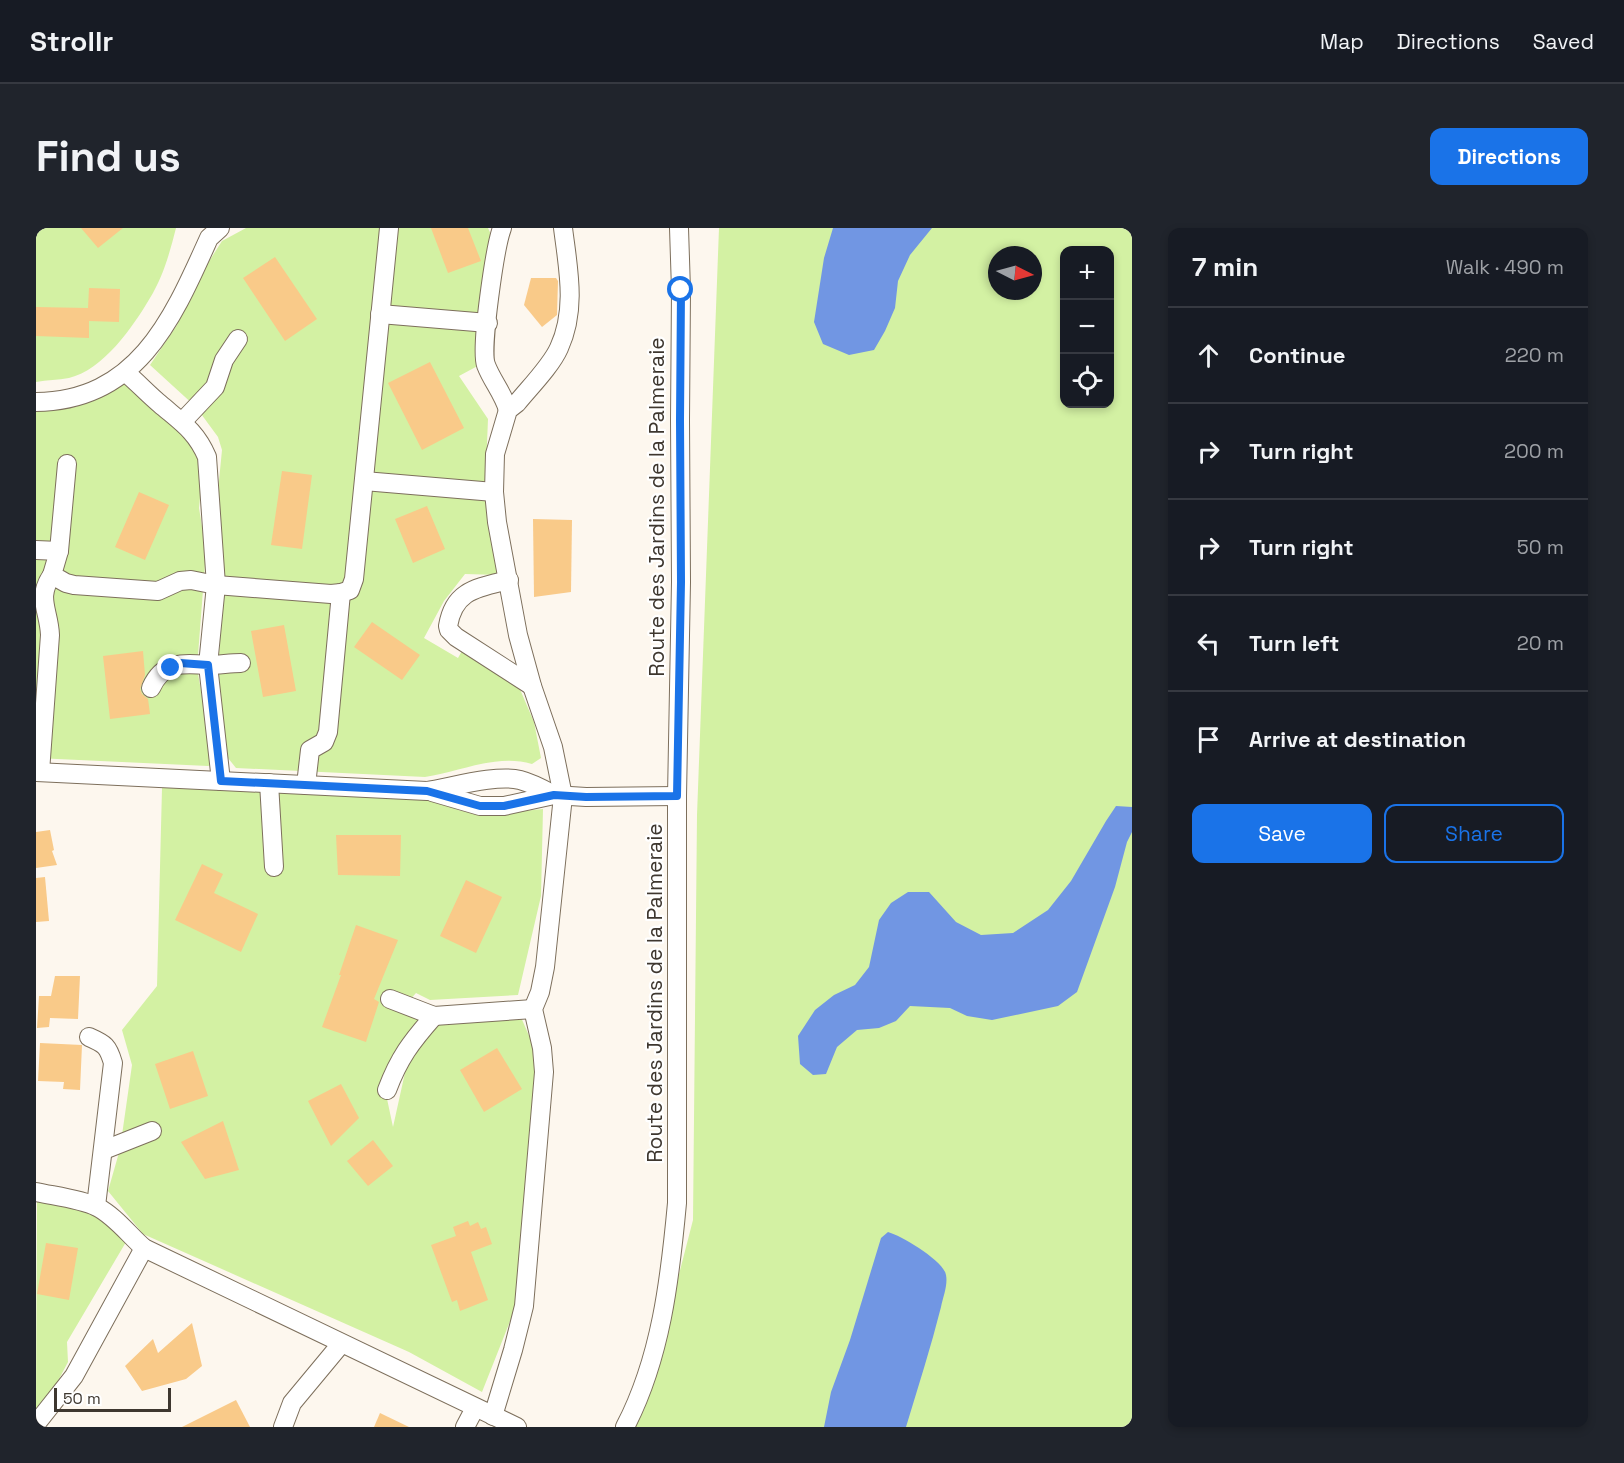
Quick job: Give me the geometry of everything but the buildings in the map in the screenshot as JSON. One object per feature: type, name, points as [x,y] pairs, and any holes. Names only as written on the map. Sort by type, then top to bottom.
[{"type":"street","points":[[36,402],[74,398],[98,388],[125,372],[146,352],[167,323],[209,238],[220,228]]},
{"type":"street","points":[[52,575],[75,585],[158,591],[180,581],[191,580],[216,585],[341,593],[350,590],[354,579],[389,228]]},
{"type":"street","points":[[493,1416],[524,1306],[544,1072],[542,1048],[532,1010],[540,992],[544,967],[559,796],[553,747],[532,686],[518,635],[497,522],[494,492],[495,454],[508,410],[504,396],[485,362],[497,242],[502,228]]},
{"type":"street","points":[[508,410],[517,403],[559,348],[567,323],[571,296],[563,228]]},
{"type":"street","name":"Route des Jardins de la Palmeraie","points":[[625,1427],[637,1403],[665,1304],[672,1262],[677,1203],[677,796],[681,582],[679,228]]},
{"type":"street","points":[[380,314],[488,323]]},
{"type":"street","points":[[182,422],[215,387],[224,360],[238,339]]},
{"type":"street","points":[[125,372],[182,422],[200,441],[207,457],[216,585],[208,665],[221,781]]},
{"type":"street","points":[[67,464],[59,551],[52,575],[47,581],[41,598],[50,621],[50,635],[38,772],[427,791],[480,806],[504,806],[559,796],[677,796]]},
{"type":"street","points":[[363,482],[494,492]]},
{"type":"street","points":[[36,550],[59,551]]},
{"type":"street","points":[[509,580],[476,588],[464,594],[457,602],[448,630],[532,686]]},
{"type":"street","points":[[306,785],[310,750],[324,742],[328,732],[341,593]]},
{"type":"street","points":[[151,688],[157,677],[180,663],[208,665],[242,663]]},
{"type":"street","points":[[427,791],[491,778],[517,779],[559,796]]},
{"type":"street","points":[[269,783],[274,867]]},
{"type":"street","points":[[390,999],[434,1016],[532,1010]]},
{"type":"street","points":[[387,1090],[406,1048],[434,1016]]},
{"type":"street","points":[[89,1037],[104,1044],[113,1063],[96,1206]]},
{"type":"street","points":[[104,1150],[152,1131]]},
{"type":"street","points":[[36,1192],[96,1206],[115,1219],[126,1233],[144,1248],[517,1427]]},
{"type":"street","points":[[36,1424],[74,1376],[144,1248]]},
{"type":"street","points":[[283,1427],[292,1403],[341,1344]]},
{"type":"street","points":[[465,1427],[476,1408]]},
{"type":"green space","points":[[36,228],[176,228],[166,264],[155,290],[135,322],[116,346],[94,366],[82,373],[69,378],[36,382]]},
{"type":"green space","points":[[246,228],[488,228],[494,241],[485,362],[459,376],[488,419],[485,492],[500,575],[465,574],[444,601],[424,638],[458,658],[463,649],[519,687],[534,722],[541,758],[532,764],[519,761],[492,762],[425,777],[236,768],[228,758],[217,695],[224,558],[217,501],[222,450],[218,437],[196,407],[150,365],[177,325],[199,277],[222,241]]},
{"type":"green space","points":[[719,228],[1132,228],[1132,1427],[633,1427],[644,1410],[693,1220],[697,815]]},
{"type":"green space","points":[[125,376],[185,429],[204,458],[199,508],[206,551],[197,668],[214,764],[208,766],[36,758],[36,410],[76,407]]},
{"type":"green space","points":[[162,788],[277,789],[434,798],[458,810],[483,815],[543,809],[541,896],[518,995],[430,1000],[416,993],[399,1012],[423,1021],[383,1080],[393,1127],[408,1059],[434,1020],[520,1015],[540,1061],[516,1306],[482,1392],[409,1352],[143,1234],[108,1191],[120,1149],[132,1065],[122,1030],[157,986]]},
{"type":"green space","points":[[37,1201],[96,1211],[126,1242],[67,1342],[68,1362],[49,1398],[36,1410]]},
{"type":"water","points":[[833,228],[932,228],[910,255],[898,281],[895,308],[874,350],[849,355],[823,344],[814,322],[824,258]]},
{"type":"water","points":[[1116,806],[1132,807],[1132,832],[1127,842],[1115,887],[1077,992],[1058,1006],[992,1020],[967,1016],[950,1008],[910,1006],[896,1021],[879,1028],[857,1030],[837,1047],[826,1074],[813,1075],[800,1064],[798,1036],[815,1010],[834,995],[855,985],[869,967],[879,920],[891,903],[908,892],[929,892],[956,922],[981,935],[1013,933],[1048,910],[1071,881]]},
{"type":"water","points":[[888,1232],[903,1238],[930,1256],[944,1269],[946,1275],[945,1291],[937,1322],[906,1427],[824,1427],[831,1392],[850,1340],[881,1238]]},
{"type":"route","points":[[171,668],[180,663],[208,665],[221,781],[427,791],[480,806],[504,806],[554,795],[677,796],[681,582],[681,290]]}]
